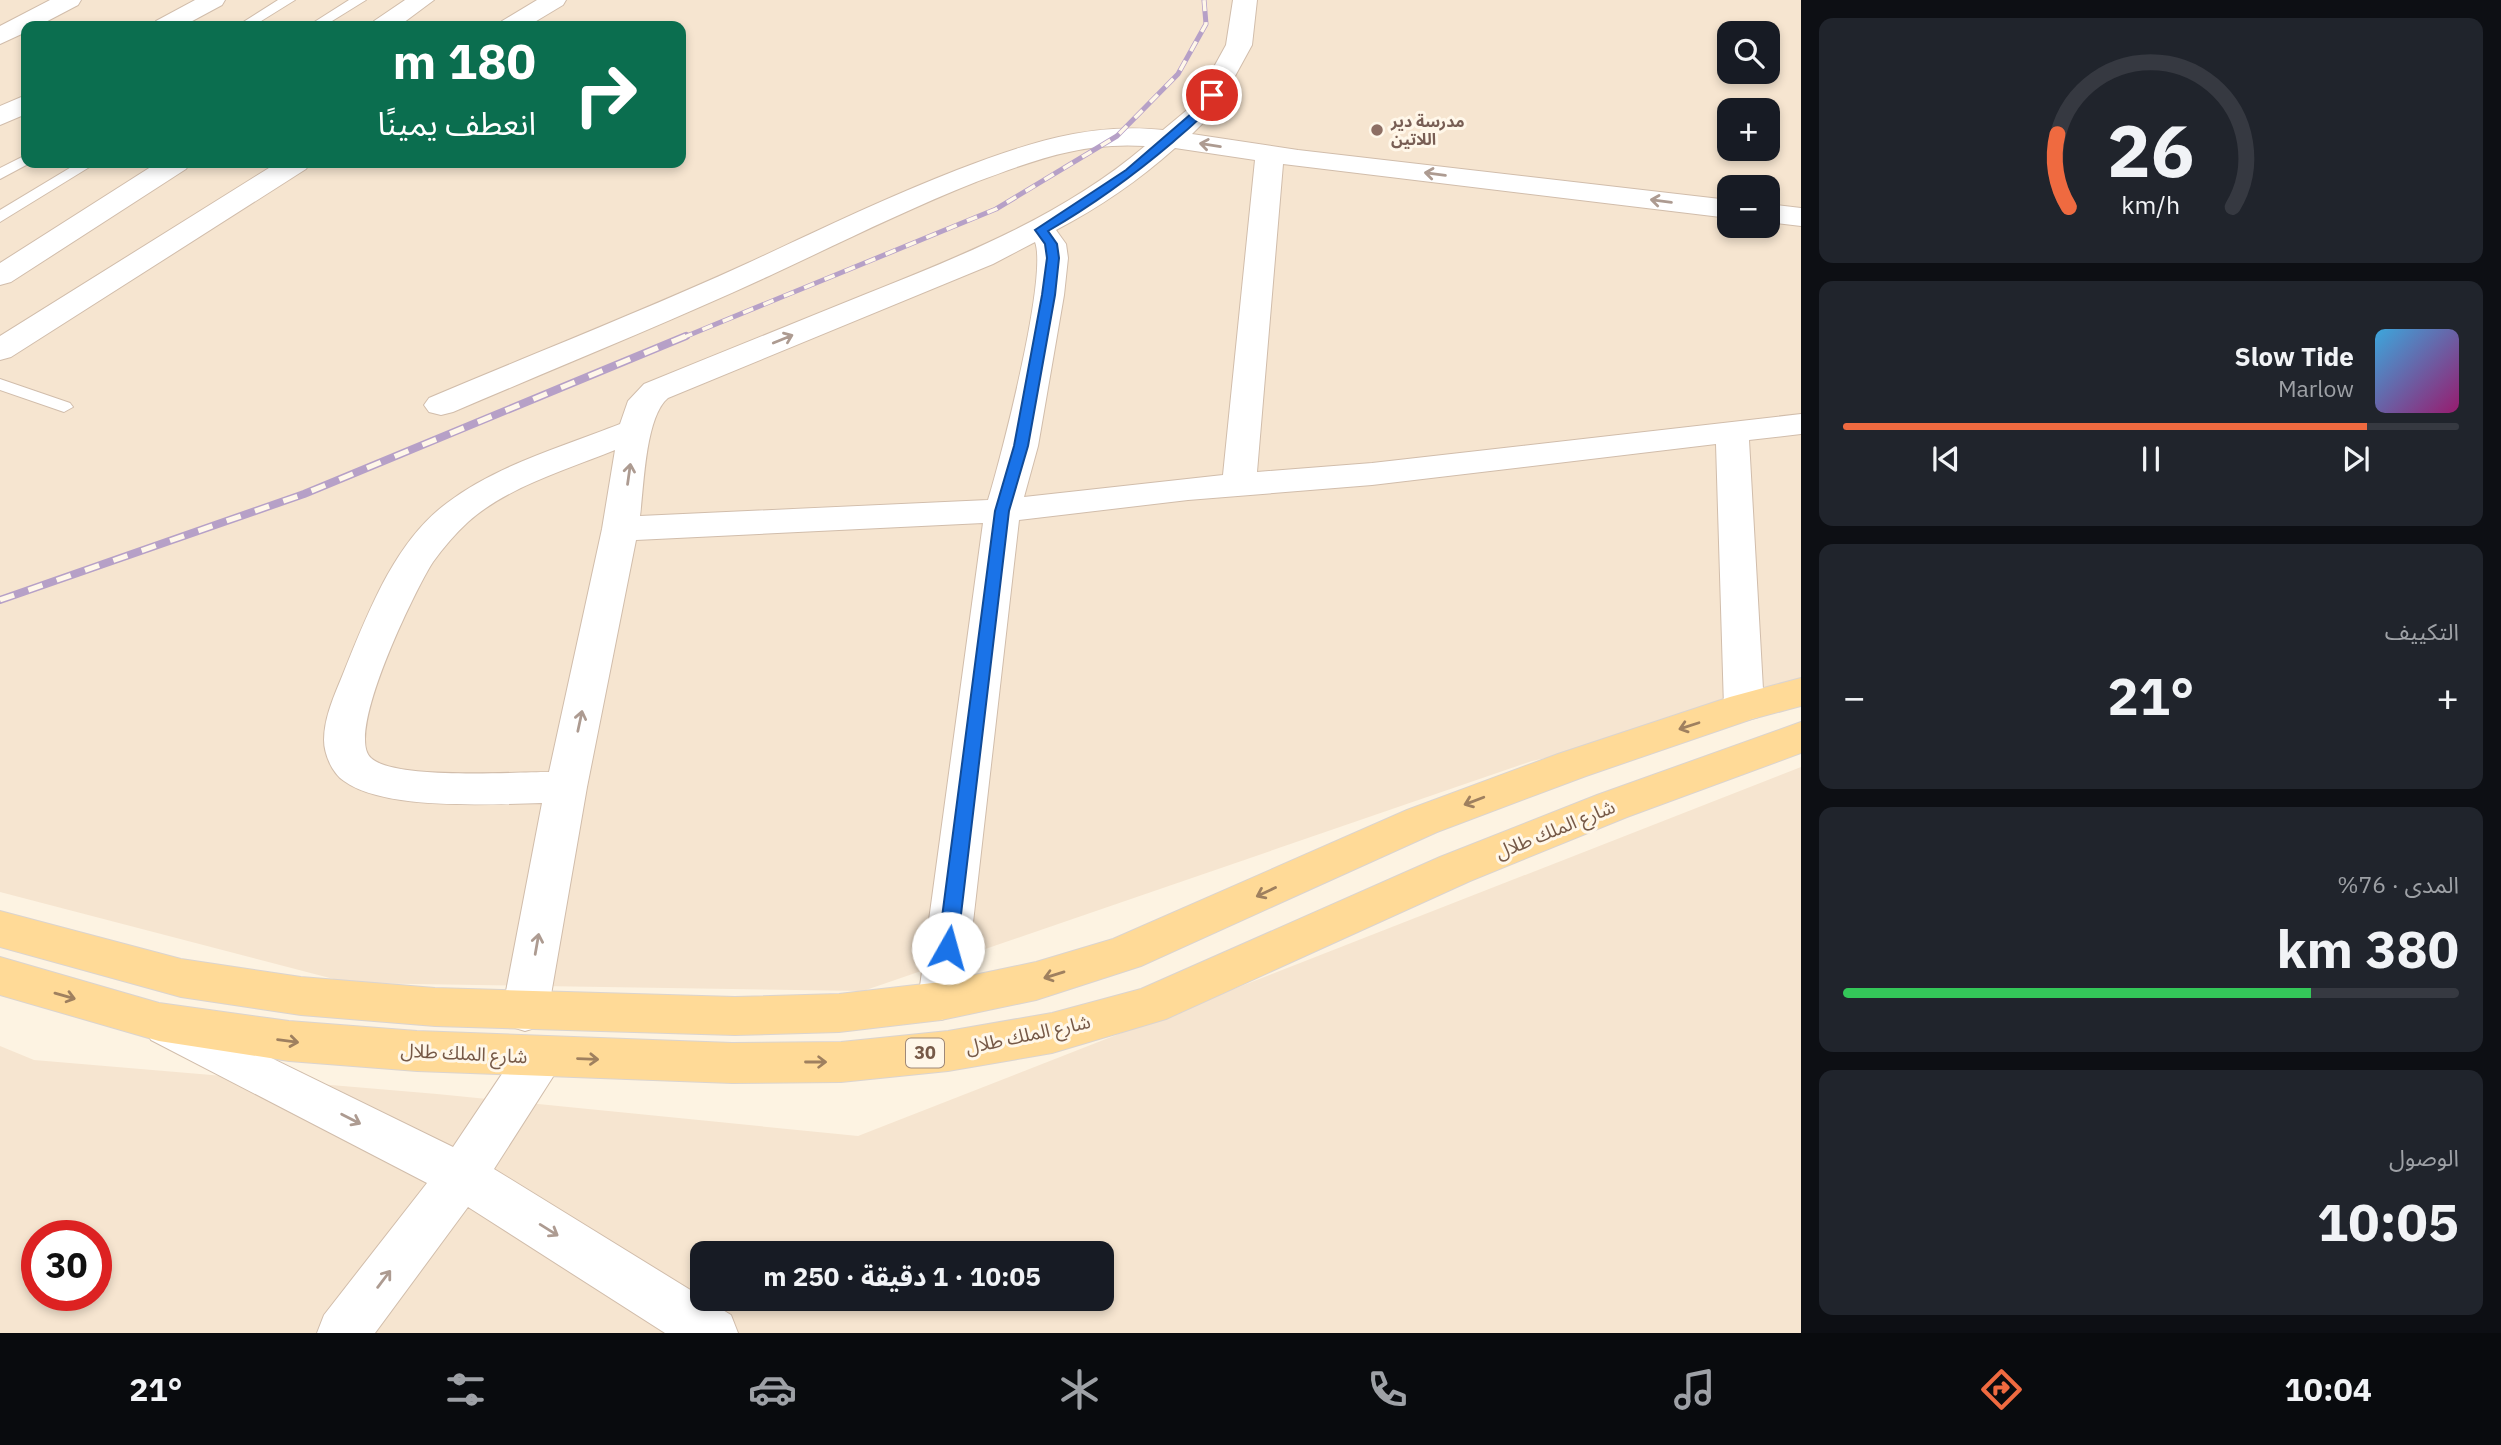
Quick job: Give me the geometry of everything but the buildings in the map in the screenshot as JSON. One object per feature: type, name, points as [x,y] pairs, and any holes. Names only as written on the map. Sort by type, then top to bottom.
[{"type":"main road","points":[[0,929],[194,980],[301,996],[525,1012],[735,1016],[839,1013],[942,1000],[1036,981],[1125,953],[1422,821],[1573,765],[1744,708],[1801,692]]},
{"type":"main road","name":"شارع الملك طلال","points":[[0,976],[159,1022],[289,1041],[539,1058],[732,1063],[841,1062],[948,1051],[1052,1033],[1150,1005],[1455,869],[1612,806],[1801,737]]},
{"type":"street","points":[[29,21],[69,0]]},
{"type":"street","points":[[174,21],[213,0]]},
{"type":"street","points":[[390,21],[422,0]]},
{"type":"street","points":[[519,21],[554,0]]},
{"type":"street","points":[[525,1012],[566,787],[620,528],[635,430],[644,401],[656,391],[982,258],[1041,230],[1119,180],[1203,110],[1239,45],[1245,0]]},
{"type":"street","points":[[0,36],[21,25]]},
{"type":"street","points":[[0,117],[21,106]]},
{"type":"street","points":[[441,405],[759,270],[868,216],[1039,149],[1117,136],[1169,139],[1270,154],[1717,208]]},
{"type":"street","points":[[1239,485],[1270,154]]},
{"type":"street","points":[[0,275],[168,168]]},
{"type":"street","points":[[0,350],[288,168]]},
{"type":"street","points":[[1780,215],[1801,217]]},
{"type":"street","points":[[942,1000],[1002,511],[1021,446],[1049,295],[1053,258],[1051,244],[1041,230]]},
{"type":"street","points":[[620,528],[1002,511],[1239,485],[1372,474],[1801,424]]},
{"type":"street","points":[[566,787],[409,785],[379,781],[356,769],[345,748],[344,722],[385,613],[427,545],[453,517],[478,498],[635,430]]},
{"type":"street","points":[[1732,432],[1744,708]]},
{"type":"street","points":[[159,1022],[462,1176],[712,1333]]},
{"type":"street","points":[[343,1333],[462,1176],[539,1058]]},
{"type":"lane","points":[[252,21],[288,0]]},
{"type":"lane","points":[[323,21],[359,0]]},
{"type":"lane","points":[[0,174],[21,162]]},
{"type":"lane","points":[[0,217],[80,168]]},
{"type":"lane","points":[[0,384],[64,407]]},
{"type":"shaded area","points":[[0,0],[1801,0],[1801,702],[1532,761],[863,991],[349,983],[0,892]]},
{"type":"shaded area","points":[[1801,767],[1801,1333],[0,1333],[0,1046],[34,1060],[437,1094],[858,1136]]},
{"type":"railway","points":[[682,338],[996,209],[1117,136],[1178,74],[1206,24],[1204,0]]},
{"type":"railway","points":[[0,600],[304,494],[686,336]]},
{"type":"place","name":"مدرسة دير اللاتين","points":[[1377,130]]},
{"type":"route","points":[[948,948],[1002,511],[1021,446],[1037,347],[1049,295],[1053,258],[1051,244],[1041,230],[1086,204],[1130,172],[1203,110],[1212,95]]}]
